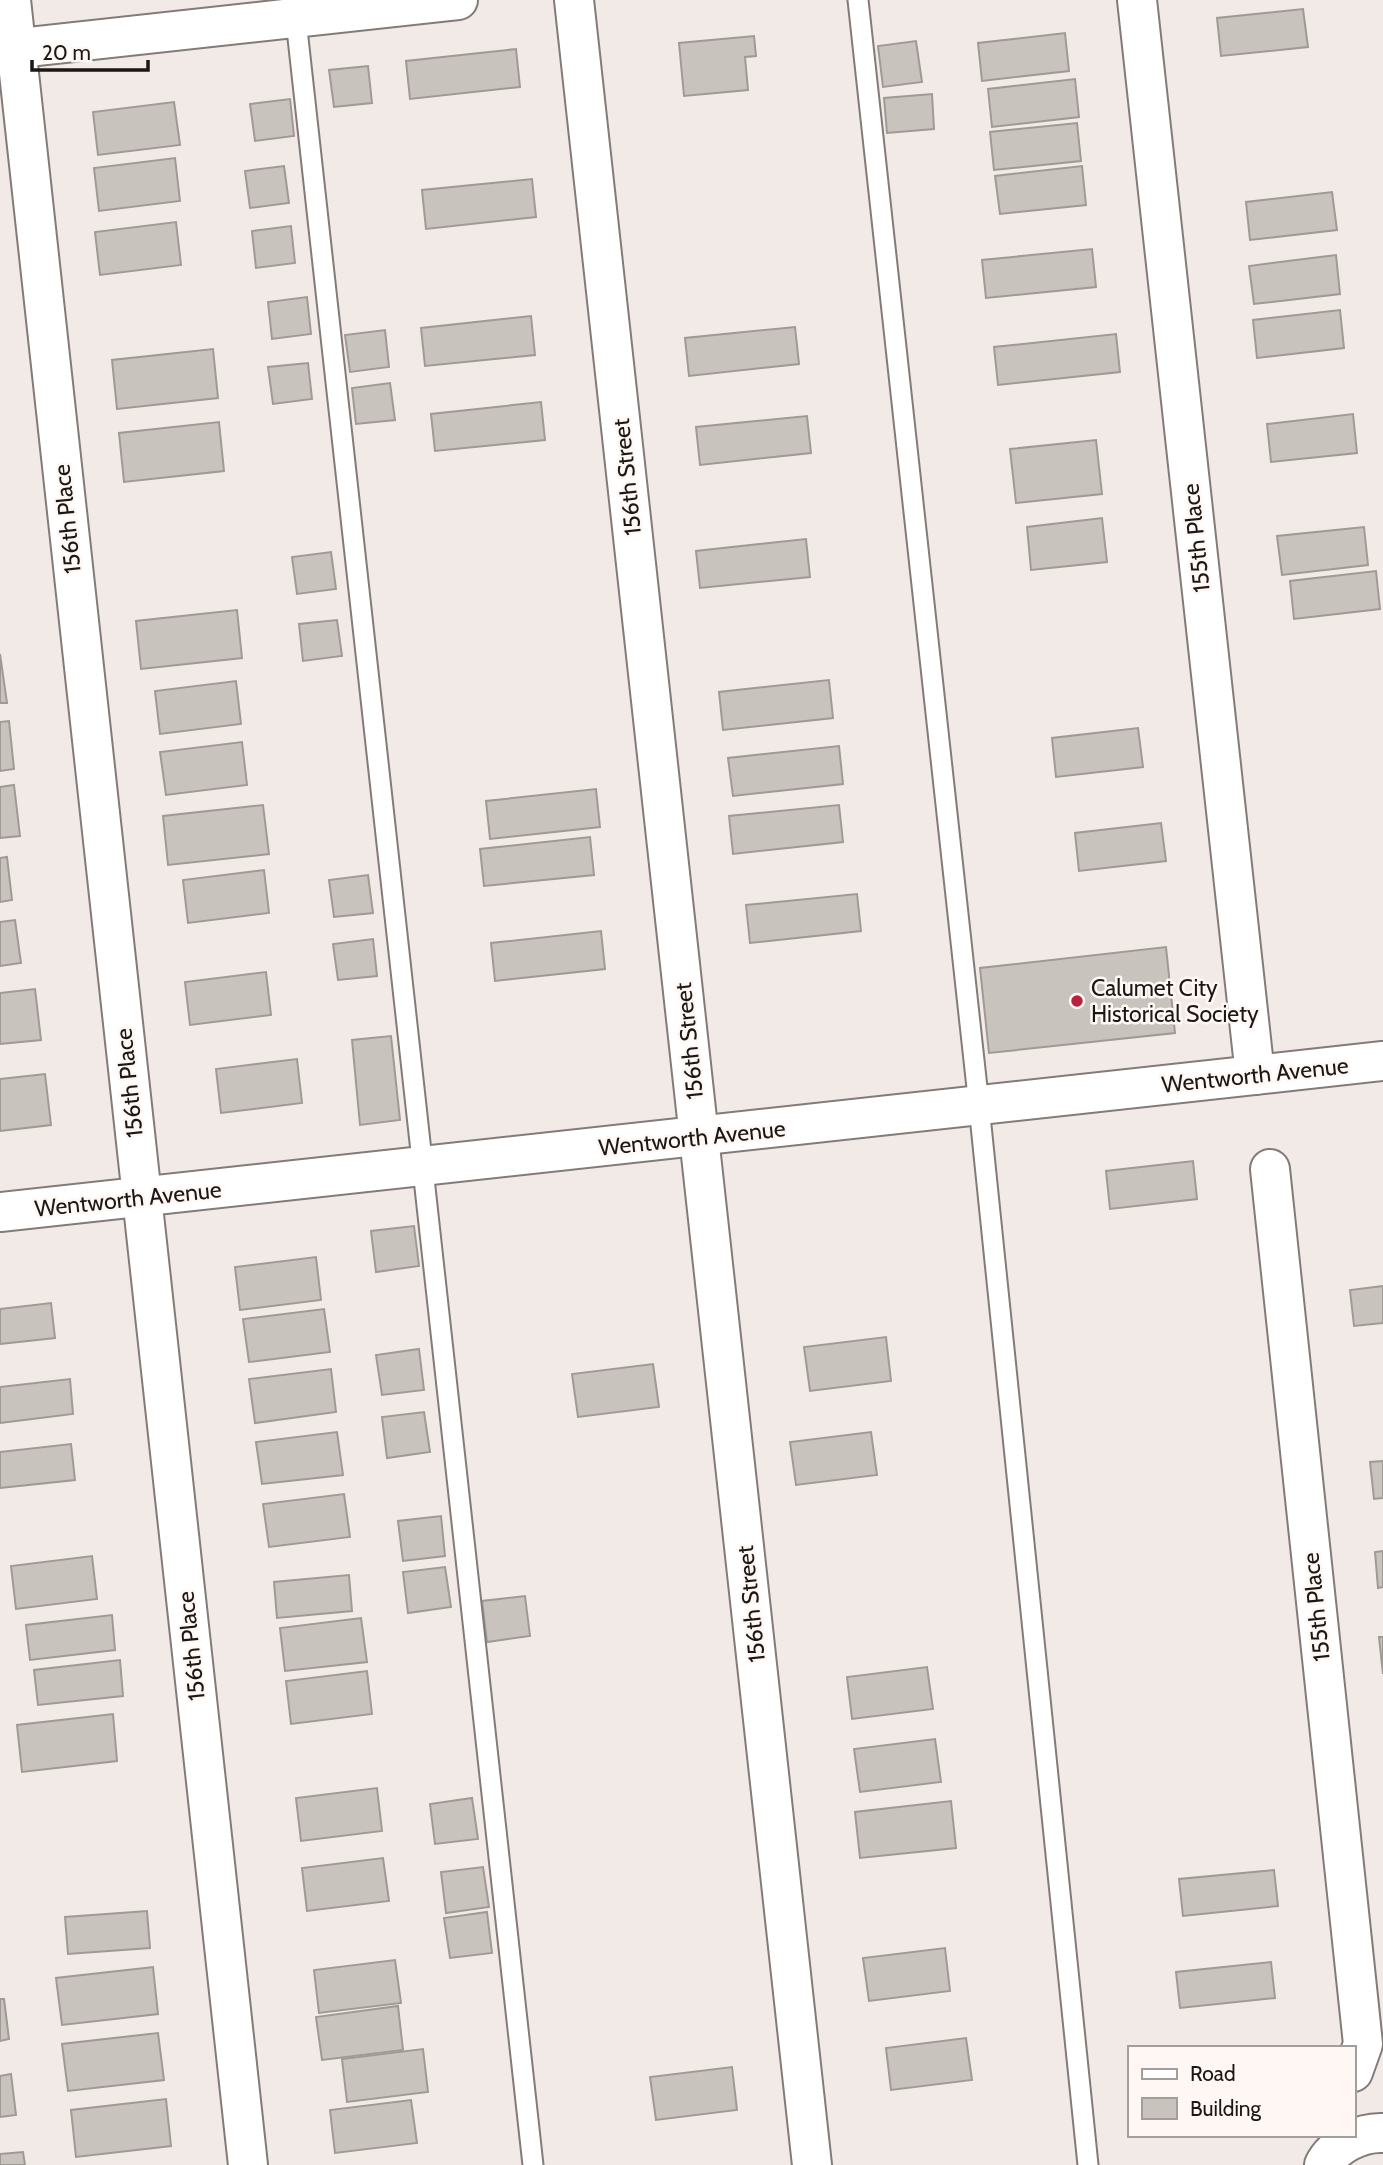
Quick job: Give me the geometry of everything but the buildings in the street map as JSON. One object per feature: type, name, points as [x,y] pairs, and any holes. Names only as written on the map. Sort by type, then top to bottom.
[{"type":"street","name":"156th Place","points":[[10,0],[8,49],[142,1197],[248,2165]]},
{"type":"street","points":[[8,49],[294,9],[458,0]]},
{"type":"street","name":"156th Street","points":[[574,0],[812,2165]]},
{"type":"street","name":"155th Place","points":[[1137,0],[1255,1075]]},
{"type":"street","name":"Wentworth Avenue","points":[[0,1212],[1383,1061]]},
{"type":"street","name":"155th Place","points":[[1270,1169],[1366,2064]]},
{"type":"street","points":[[1329,2153],[1359,2137],[1383,2133]]},
{"type":"lane","points":[[858,0],[979,1106],[1088,2165]]},
{"type":"lane","points":[[294,9],[533,2165]]},
{"type":"place","name":"Calumet City Historical Society","points":[[1077,1001]]}]
